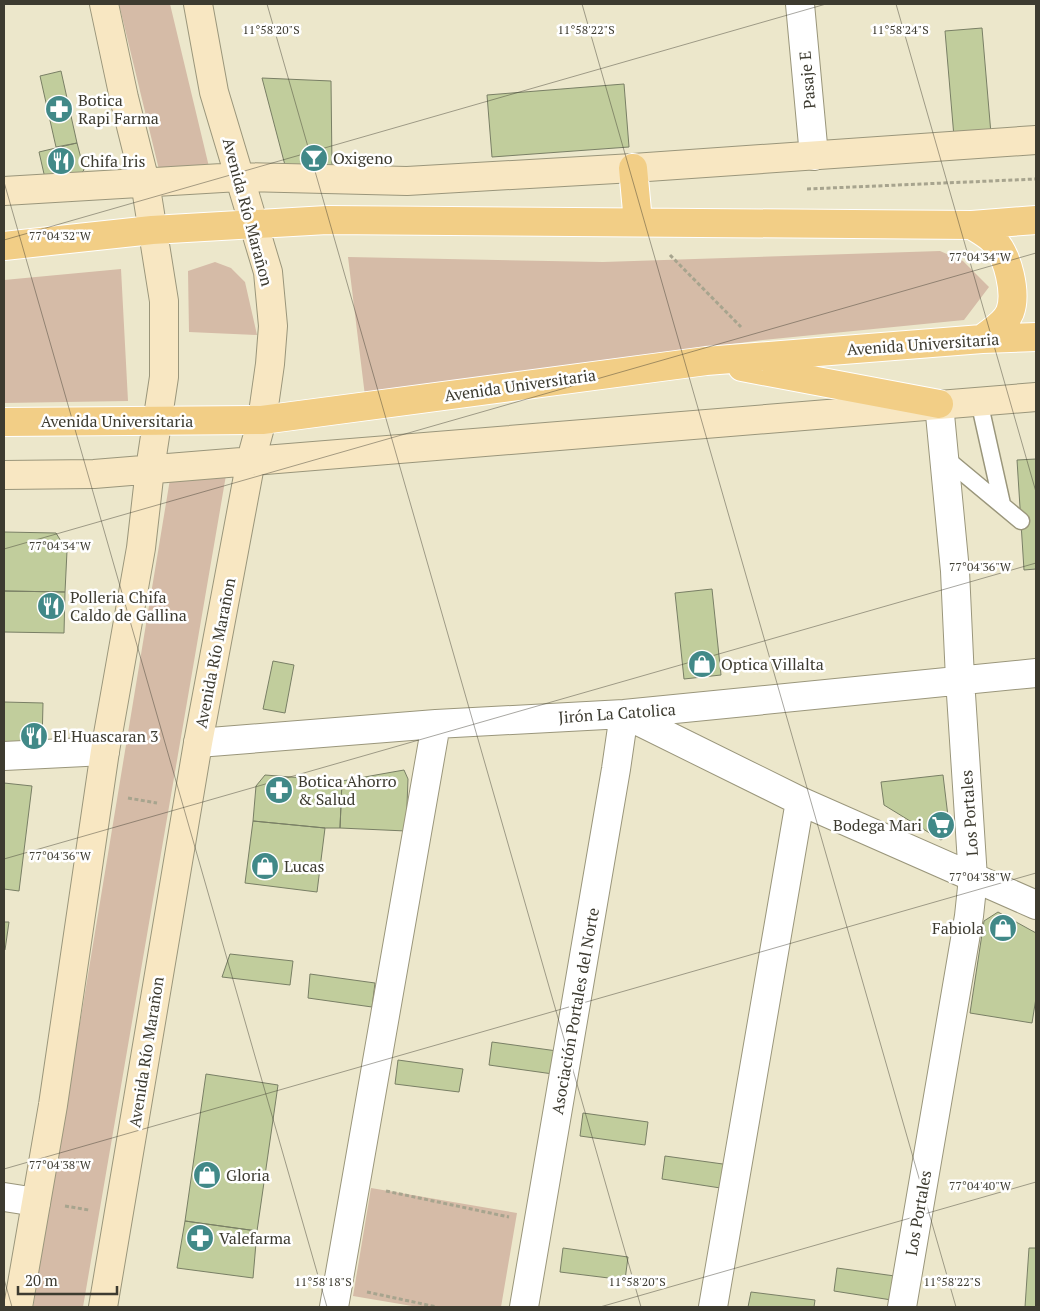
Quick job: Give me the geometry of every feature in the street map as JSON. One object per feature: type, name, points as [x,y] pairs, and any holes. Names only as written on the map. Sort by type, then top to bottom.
[{"type":"main road","points":[[18,1307],[56,1086],[105,752],[141,548],[156,421],[164,377],[164,301],[145,182],[124,98],[104,4]]},
{"type":"main road","name":"Avenida Río Marañon","points":[[104,1307],[198,743],[251,460],[262,420],[273,326],[268,272],[214,92],[198,4]]},
{"type":"main road","points":[[4,191],[239,177],[407,181],[633,168],[1036,140]]},
{"type":"main road","points":[[633,168],[638,222]]},
{"type":"main road","points":[[4,246],[152,230],[327,220],[972,225],[1036,220]]},
{"type":"main road","points":[[972,225],[995,242],[1007,263],[1012,287],[1010,311],[1000,326],[982,339]]},
{"type":"main road","name":"Avenida Universitaria","points":[[4,422],[262,420],[706,360],[982,339],[1036,337]]},
{"type":"main road","points":[[706,360],[939,404]]},
{"type":"main road","points":[[4,475],[94,474],[1036,397]]},
{"type":"street","name":"Pasaje E","points":[[800,4],[814,156]]},
{"type":"street","name":"Los Portales","points":[[902,1307],[974,878],[960,679],[955,571],[939,404]]},
{"type":"street","name":"Jirón La Catolica","points":[[198,743],[436,724],[624,714],[960,679],[1036,673]]},
{"type":"street","points":[[624,714],[800,801],[1036,905]]},
{"type":"street","name":"Asociación Portales del Norte","points":[[524,1307],[615,779],[624,714]]},
{"type":"street","points":[[336,1296],[436,724]]},
{"type":"street","points":[[4,756],[105,752]]},
{"type":"street","points":[[713,1307],[800,801]]},
{"type":"street","points":[[1005,891],[1036,887]]},
{"type":"street","points":[[4,1197],[36,1202]]},
{"type":"lane","points":[[980,401],[1002,504]]},
{"type":"lane","points":[[944,457],[1021,521]]},
{"type":"path","points":[[638,222],[770,356]]},
{"type":"path","points":[[99,793],[187,808]]},
{"type":"path","points":[[356,1185],[538,1222]]},
{"type":"path","points":[[36,1202],[119,1215]]},
{"type":"path","points":[[336,1296],[437,1307]]},
{"type":"shaded area","points":[[119,4],[170,4],[210,171],[161,178]]},
{"type":"shaded area","points":[[940,251],[963,261],[989,287],[964,320],[763,340],[546,368],[365,396],[348,257],[603,262]]},
{"type":"shaded area","points":[[215,262],[231,268],[245,282],[257,335],[189,332],[188,271]]},
{"type":"shaded area","points":[[121,269],[128,401],[4,403],[4,280]]},
{"type":"shaded area","points":[[230,452],[83,1307],[33,1307],[174,455]]},
{"type":"shaded area","points":[[371,1188],[517,1213],[501,1307],[418,1307],[353,1296]]},
{"type":"building","points":[[982,28],[991,134],[954,137],[945,31]]},
{"type":"building","name":"Botica Rapi Farma","points":[[61,71],[77,143],[56,147],[40,76]]},
{"type":"building","points":[[262,78],[331,81],[332,168],[286,169]]},
{"type":"building","points":[[624,84],[629,147],[492,157],[487,95]]},
{"type":"building","name":"Chifa Iris","points":[[77,143],[84,170],[75,180],[47,187],[39,152]]},
{"type":"building","points":[[1036,459],[1036,569],[1024,570],[1017,460]]},
{"type":"building","points":[[4,532],[56,533],[67,551],[65,592],[4,591]]},
{"type":"building","points":[[712,589],[721,675],[684,679],[675,593]]},
{"type":"building","points":[[4,591],[65,592],[64,633],[4,632]]},
{"type":"building","points":[[273,661],[294,665],[285,713],[263,709]]},
{"type":"building","points":[[4,702],[43,703],[42,744],[4,743]]},
{"type":"building","points":[[404,770],[408,779],[406,831],[340,828],[342,781]]},
{"type":"building","points":[[265,775],[342,781],[340,828],[253,821],[256,786]]},
{"type":"building","points":[[943,775],[950,833],[941,840],[884,805],[881,782]]},
{"type":"building","points":[[4,783],[32,786],[19,891],[4,889]]},
{"type":"building","points":[[253,821],[325,828],[317,892],[245,883]]},
{"type":"building","points":[[998,912],[1036,933],[1036,998],[1032,1023],[970,1013],[984,921]]},
{"type":"building","points":[[4,922],[9,922],[5,950],[4,950]]},
{"type":"building","points":[[230,954],[293,961],[290,985],[222,977]]},
{"type":"building","points":[[310,974],[375,983],[372,1007],[308,998]]},
{"type":"building","points":[[492,1042],[557,1051],[553,1074],[489,1065]]},
{"type":"building","points":[[398,1060],[463,1069],[459,1092],[395,1084]]},
{"type":"building","points":[[206,1074],[278,1085],[257,1231],[185,1221]]},
{"type":"building","points":[[583,1113],[648,1122],[645,1145],[580,1136]]},
{"type":"building","points":[[665,1156],[730,1165],[727,1189],[662,1179]]},
{"type":"building","points":[[185,1221],[257,1231],[253,1278],[177,1268]]},
{"type":"building","points":[[563,1248],[628,1257],[625,1280],[560,1272]]},
{"type":"building","points":[[1029,1248],[1036,1248],[1036,1307],[1025,1307]]},
{"type":"building","points":[[837,1268],[902,1277],[898,1301],[834,1291]]},
{"type":"building","points":[[751,1292],[815,1300],[814,1307],[748,1307]]},
{"type":"place","name":"Botica Rapi Farma","points":[[59,109]]},
{"type":"place","name":"Oxigeno","points":[[314,158]]},
{"type":"place","name":"Chifa Iris","points":[[61,161]]},
{"type":"place","name":"Polleria Chifa Caldo de Gallina","points":[[51,606]]},
{"type":"place","name":"Optica Villalta","points":[[702,664]]},
{"type":"place","name":"El Huascaran 3","points":[[34,736]]},
{"type":"place","name":"Botica Ahorro & Salud","points":[[279,790]]},
{"type":"place","name":"Bodega Mari","points":[[941,825]]},
{"type":"place","name":"Lucas","points":[[265,866]]},
{"type":"place","name":"Fabiola","points":[[1003,928]]},
{"type":"place","name":"Gloria","points":[[207,1175]]},
{"type":"place","name":"Valefarma","points":[[200,1238]]}]
